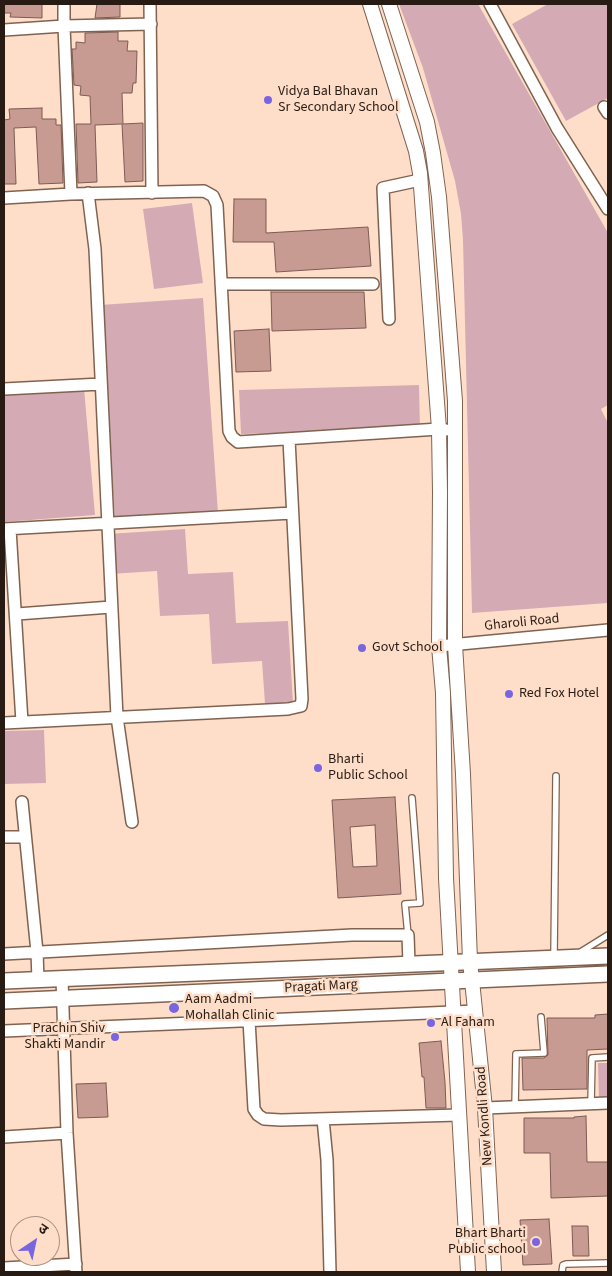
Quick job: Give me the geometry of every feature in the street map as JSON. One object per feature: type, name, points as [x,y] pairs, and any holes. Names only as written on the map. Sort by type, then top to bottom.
[{"type":"main road","name":"Pragati Marg","points":[[4,981],[608,956]]},
{"type":"main road","name":"Pragati Marg","points":[[4,1001],[608,974]]},
{"type":"street","points":[[64,4],[71,194]]},
{"type":"street","points":[[150,4],[152,193]]},
{"type":"street","name":"New Kondli Road","points":[[370,4],[416,151],[420,180],[438,429],[440,492],[439,646],[443,693],[446,878],[468,1272]]},
{"type":"street","name":"New Kondli Road","points":[[389,4],[427,122],[439,197],[455,401],[455,645],[463,774],[470,961],[485,1108],[494,1272]]},
{"type":"street","points":[[490,4],[558,128],[608,209]]},
{"type":"street","points":[[4,30],[64,26],[150,24]]},
{"type":"street","points":[[389,319],[383,188],[420,180]]},
{"type":"street","points":[[4,198],[71,194],[204,191],[213,196],[217,205],[229,431],[238,442],[438,429],[456,432]]},
{"type":"street","points":[[88,194],[95,249],[117,718],[132,822]]},
{"type":"street","points":[[221,284],[373,284]]},
{"type":"street","points":[[4,389],[101,384]]},
{"type":"street","points":[[4,723],[288,709],[301,706],[289,439]]},
{"type":"street","points":[[22,722],[16,614],[7,529],[292,513]]},
{"type":"street","points":[[16,614],[111,607]]},
{"type":"street","name":"Gharoli Road","points":[[439,646],[608,630]]},
{"type":"street","points":[[22,802],[37,952],[38,980]]},
{"type":"street","points":[[4,837],[25,837]]},
{"type":"street","points":[[4,954],[352,935],[408,935],[408,964]]},
{"type":"street","points":[[4,1268],[76,1268],[67,1132],[62,978]]},
{"type":"street","points":[[4,1031],[476,1011]]},
{"type":"street","points":[[249,1020],[254,1108],[258,1115],[264,1119],[460,1116]]},
{"type":"street","points":[[485,1108],[608,1103]]},
{"type":"street","points":[[323,1119],[327,1160],[330,1272]]},
{"type":"street","points":[[4,1137],[67,1132]]},
{"type":"lane","points":[[554,958],[556,776]]},
{"type":"lane","points":[[408,935],[405,904],[420,903],[412,798]]},
{"type":"lane","points":[[571,958],[608,935]]},
{"type":"lane","points":[[516,1107],[516,1054],[544,1053],[541,1017]]},
{"type":"lane","points":[[591,1104],[592,1058],[608,1057]]},
{"type":"lane","points":[[562,1272],[563,1266],[566,1264],[608,1264]]},
{"type":"shaded area","points":[[399,4],[478,4],[608,233],[608,405],[601,409],[608,423],[608,603],[472,613],[461,214],[455,181],[423,68]]},
{"type":"shaded area","points":[[548,4],[608,4],[608,98],[566,121],[512,24]]},
{"type":"shaded area","points":[[192,203],[203,283],[154,289],[143,209]]},
{"type":"shaded area","points":[[203,298],[218,513],[115,519],[100,305]]},
{"type":"shaded area","points":[[419,385],[420,429],[241,434],[239,390]]},
{"type":"shaded area","points":[[84,388],[95,515],[4,522],[4,394]]},
{"type":"shaded area","points":[[185,529],[188,574],[233,572],[236,623],[288,621],[293,703],[265,704],[262,661],[212,664],[209,614],[160,616],[157,571],[110,574],[108,534]]},
{"type":"shaded area","points":[[44,730],[46,783],[4,784],[4,731]]},
{"type":"shaded area","points":[[598,1063],[608,1063],[608,1103],[599,1103]]},
{"type":"building","points":[[4,4],[42,4],[42,18],[10,17],[11,13],[4,13]]},
{"type":"building","points":[[97,4],[120,4],[120,17],[95,18]]},
{"type":"building","points":[[118,32],[118,41],[128,41],[127,51],[137,51],[136,83],[133,83],[132,93],[122,93],[123,124],[143,123],[143,181],[125,182],[122,124],[95,125],[97,182],[78,183],[76,124],[91,124],[90,96],[80,95],[81,86],[74,85],[72,49],[76,49],[76,42],[85,43],[85,33]]},
{"type":"building","points":[[42,108],[42,119],[56,119],[56,125],[61,125],[63,183],[39,184],[36,127],[14,128],[16,184],[4,184],[4,120],[10,119],[9,109]]},
{"type":"building","points":[[234,199],[266,199],[266,233],[368,227],[371,266],[276,272],[274,242],[233,242]]},
{"type":"building","points":[[271,292],[364,292],[366,328],[272,331]]},
{"type":"building","points":[[269,329],[271,371],[236,372],[234,331]]},
{"type":"building","points":[[395,797],[401,894],[338,898],[332,800]],"holes":[[[375,825],[377,866],[353,867],[350,827]]]},
{"type":"building","points":[[608,1014],[608,1049],[587,1050],[587,1089],[523,1090],[522,1058],[544,1058],[548,1055],[547,1018],[595,1018],[595,1015]]},
{"type":"building","points":[[441,1041],[446,1108],[426,1108],[419,1043]]},
{"type":"building","points":[[106,1083],[108,1117],[78,1118],[76,1084]]},
{"type":"building","points":[[586,1116],[587,1162],[608,1162],[608,1196],[551,1198],[550,1153],[524,1153],[524,1118],[574,1118]]},
{"type":"building","name":"Bhart Bharti Public school","points":[[549,1219],[552,1264],[523,1265],[520,1220]]},
{"type":"building","points":[[572,1226],[588,1226],[589,1256],[573,1256]]},
{"type":"place","name":"Vidya Bal Bhavan Sr Secondary School","points":[[268,100]]},
{"type":"place","name":"Govt School","points":[[362,648]]},
{"type":"place","name":"Red Fox Hotel","points":[[509,694]]},
{"type":"place","name":"Bharti Public School","points":[[318,768]]},
{"type":"place","name":"Aam Aadmi Mohallah Clinic","points":[[174,1008]]},
{"type":"place","name":"Al Faham","points":[[431,1023]]},
{"type":"place","name":"Prachin Shiv Shakti Mandir","points":[[115,1037]]},
{"type":"place","name":"Bhart Bharti Public school","points":[[536,1242]]}]
